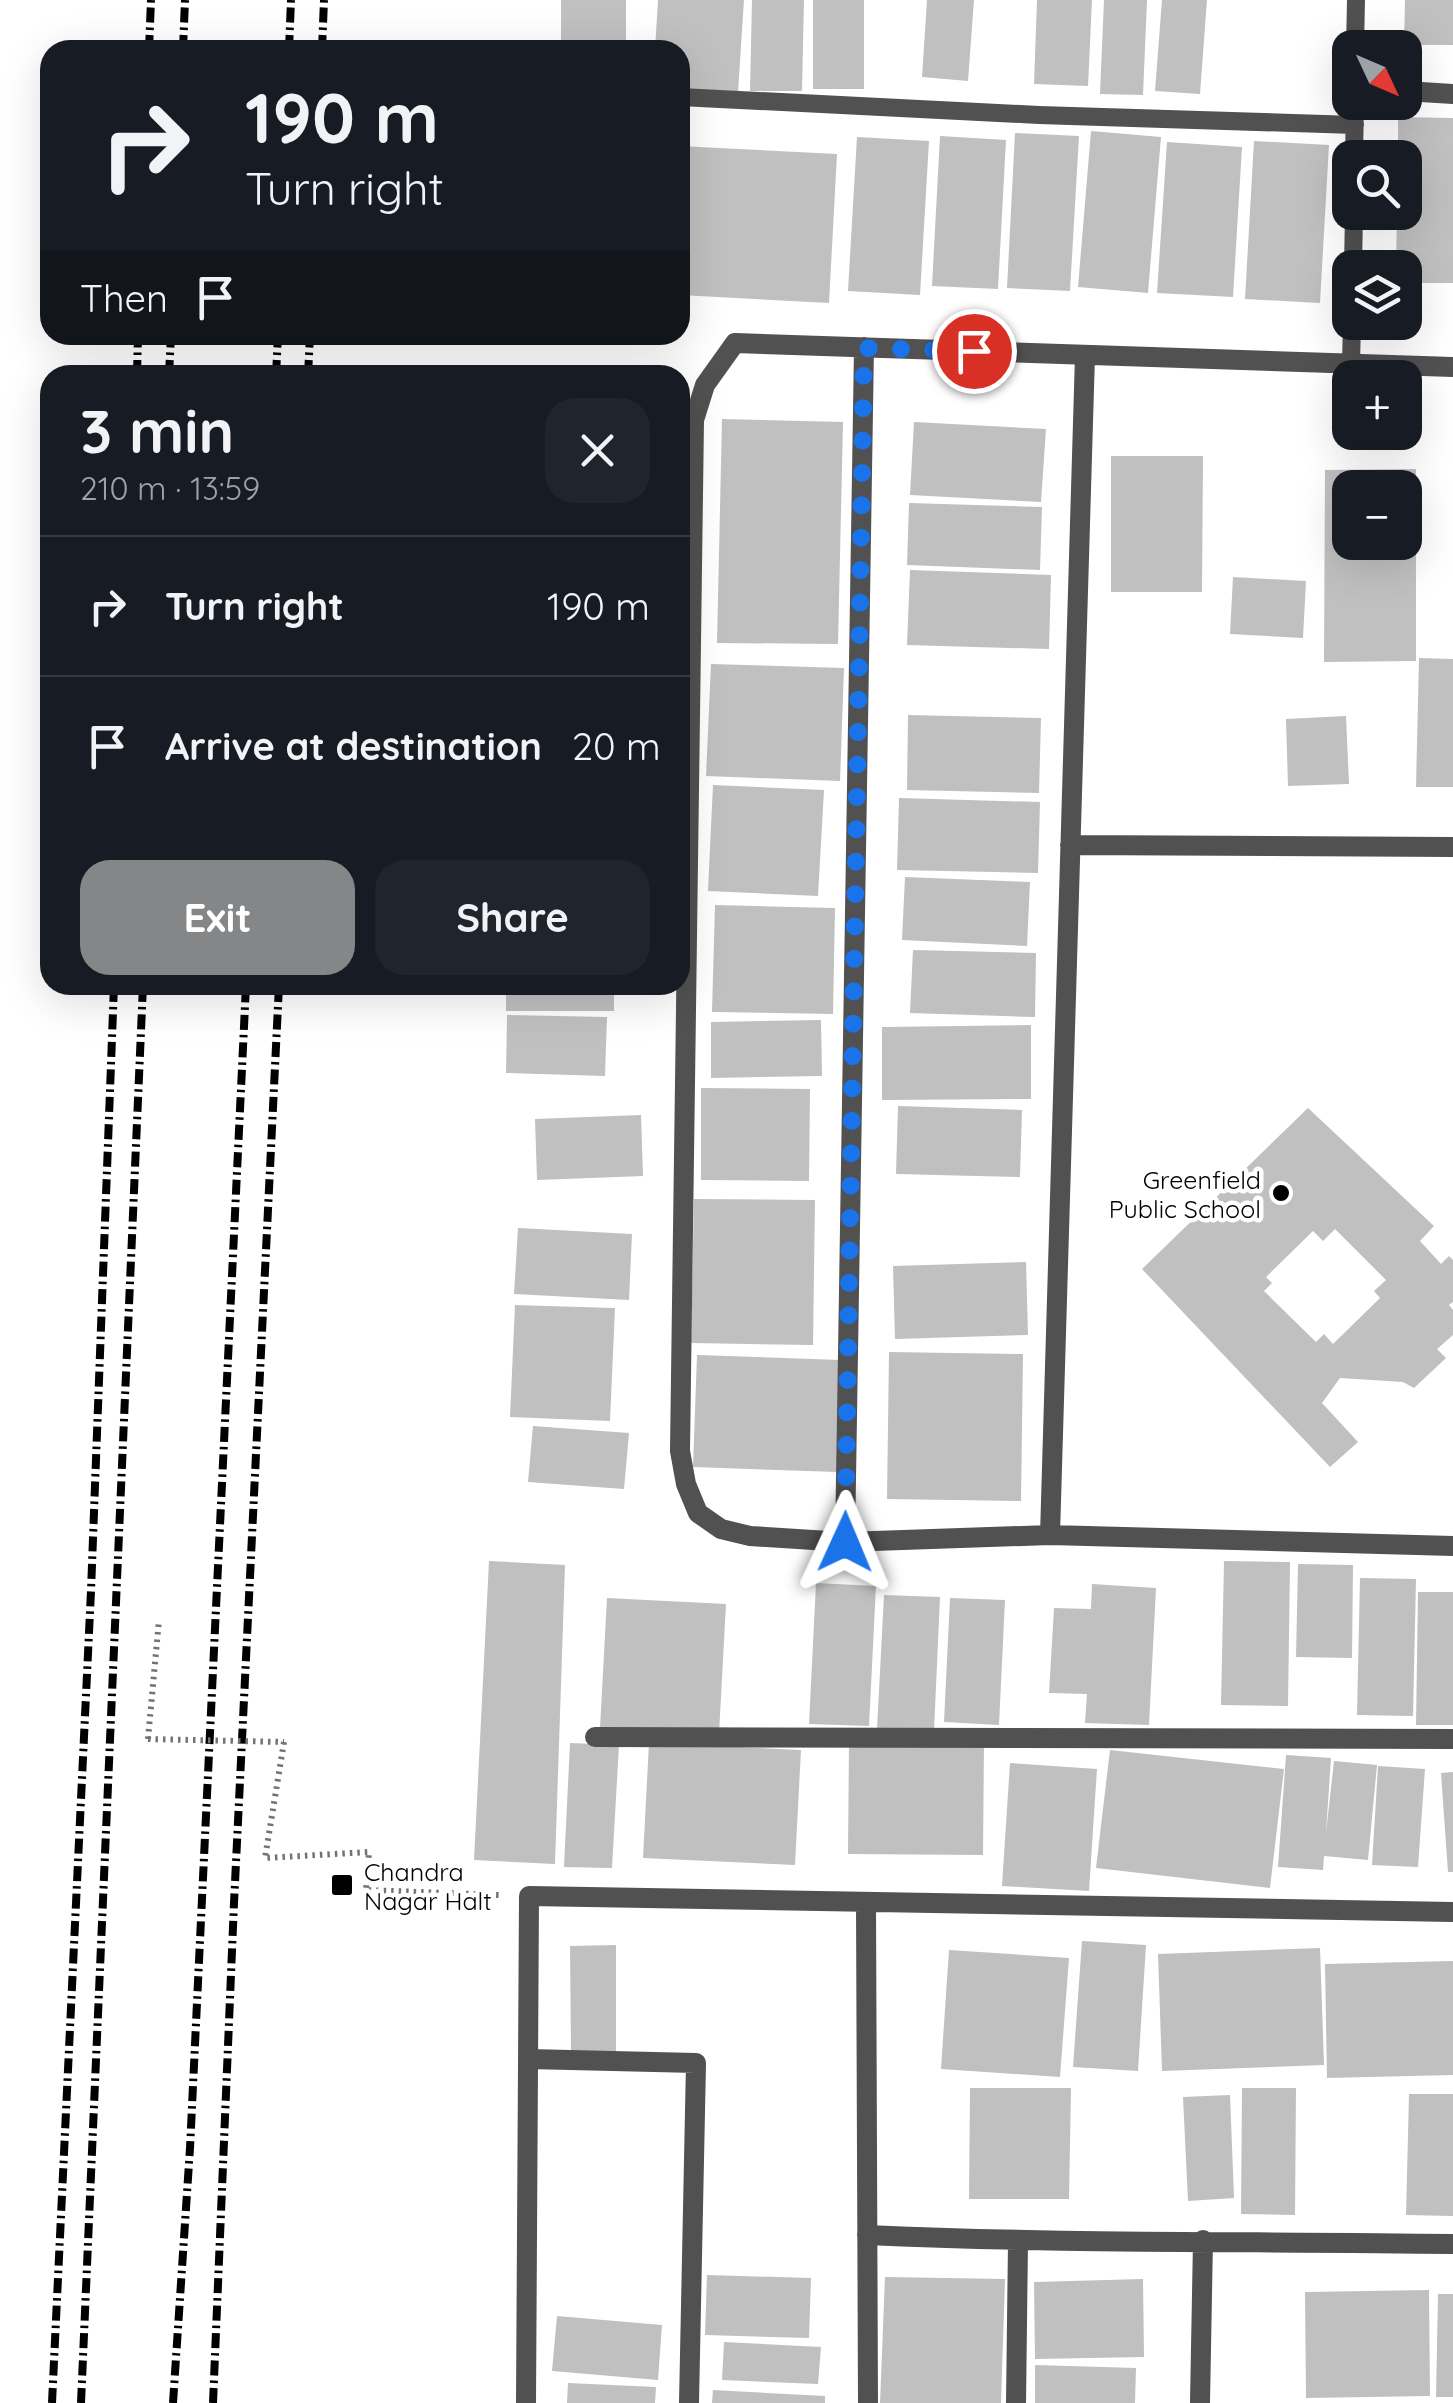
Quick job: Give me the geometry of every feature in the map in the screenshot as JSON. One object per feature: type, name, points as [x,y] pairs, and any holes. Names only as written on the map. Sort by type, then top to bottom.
[{"type":"street","points":[[1422,92],[1453,94]]},
{"type":"street","points":[[690,715],[694,420],[706,385],[735,344],[1332,363]]},
{"type":"street","points":[[845,1542],[864,348]]},
{"type":"street","points":[[1050,1535],[1085,355]]},
{"type":"street","points":[[1422,366],[1453,367]]},
{"type":"street","points":[[1070,845],[1453,848]]},
{"type":"street","points":[[686,995],[680,1451],[686,1484],[698,1512],[721,1529],[750,1536],[845,1542],[1050,1535],[1453,1546]]},
{"type":"street","points":[[595,1737],[1453,1739]]},
{"type":"street","points":[[526,2403],[528,1896],[1453,1912]]},
{"type":"street","points":[[866,1902],[868,2403]]},
{"type":"street","points":[[528,2059],[696,2063],[689,2403]]},
{"type":"street","points":[[867,2235],[1018,2242],[1453,2244]]},
{"type":"street","points":[[1200,2403],[1203,2240]]},
{"type":"street","points":[[1016,2403],[1018,2242]]},
{"type":"lane","points":[[1356,0],[1356,30]]},
{"type":"lane","points":[[690,98],[1355,125]]},
{"type":"lane","points":[[1355,120],[1355,140]]},
{"type":"path","points":[[159,1620],[148,1740],[284,1742],[265,1858],[369,1852],[366,1890],[528,1896]]},
{"type":"building","points":[[561,0],[626,0],[626,40],[561,40]]},
{"type":"building","points":[[658,0],[744,0],[738,92],[690,90],[690,40],[656,40]]},
{"type":"building","points":[[752,0],[804,0],[802,91],[750,91]]},
{"type":"building","points":[[813,0],[864,0],[864,89],[813,89]]},
{"type":"building","points":[[927,0],[974,0],[968,81],[922,77]]},
{"type":"building","points":[[1037,0],[1092,0],[1088,86],[1034,84]]},
{"type":"building","points":[[1104,0],[1147,0],[1143,95],[1100,94]]},
{"type":"building","points":[[1162,0],[1207,0],[1200,94],[1155,91]]},
{"type":"building","points":[[1405,0],[1453,0],[1453,45],[1422,45],[1422,30],[1404,30]]},
{"type":"building","points":[[1453,118],[1453,283],[1422,283],[1422,250],[1396,250],[1397,230],[1422,230],[1422,140],[1398,140],[1398,120]]},
{"type":"building","points":[[1091,131],[1161,137],[1148,293],[1078,287]]},
{"type":"building","points":[[1015,133],[1079,136],[1070,291],[1007,288]]},
{"type":"building","points":[[940,136],[1006,140],[998,289],[932,286]]},
{"type":"building","points":[[857,137],[929,141],[920,295],[848,291]]},
{"type":"building","points":[[1254,141],[1329,145],[1320,303],[1245,299]]},
{"type":"building","points":[[1167,142],[1242,147],[1233,297],[1157,293]]},
{"type":"building","points":[[690,147],[837,154],[829,303],[690,296]]},
{"type":"building","points":[[722,419],[843,422],[838,644],[717,643]]},
{"type":"building","points":[[914,422],[1046,429],[1041,502],[910,495]]},
{"type":"building","points":[[1111,456],[1203,456],[1202,592],[1111,592]]},
{"type":"building","points":[[1416,469],[1332,470],[1332,560],[1416,560],[1416,661],[1324,662],[1325,470]]},
{"type":"building","points":[[909,503],[1042,507],[1040,570],[907,565]]},
{"type":"building","points":[[910,570],[1051,575],[1049,649],[907,645]]},
{"type":"building","points":[[1233,577],[1306,581],[1303,638],[1230,634]]},
{"type":"building","points":[[1419,658],[1453,659],[1453,787],[1416,787]]},
{"type":"building","points":[[711,664],[844,668],[840,781],[706,776]]},
{"type":"building","points":[[908,715],[1041,718],[1039,793],[907,790]]},
{"type":"building","points":[[1346,716],[1349,784],[1288,786],[1286,719]]},
{"type":"building","points":[[713,785],[824,790],[818,896],[708,891]]},
{"type":"building","points":[[899,798],[1040,802],[1038,873],[897,870]]},
{"type":"building","points":[[905,877],[1030,882],[1027,946],[902,940]]},
{"type":"building","points":[[715,905],[835,908],[833,1014],[712,1012]]},
{"type":"building","points":[[913,950],[1036,953],[1035,1017],[910,1013]]},
{"type":"building","points":[[506,995],[614,995],[614,1011],[506,1011]]},
{"type":"building","points":[[507,1015],[607,1017],[605,1076],[506,1073]]},
{"type":"building","points":[[821,1020],[822,1076],[711,1078],[711,1022]]},
{"type":"building","points":[[1031,1025],[1031,1099],[882,1100],[882,1027]]},
{"type":"building","points":[[701,1088],[810,1089],[809,1181],[701,1180]]},
{"type":"building","points":[[898,1106],[1022,1110],[1020,1177],[896,1174]]},
{"type":"building","points":[[1308,1108],[1434,1226],[1420,1241],[1441,1264],[1449,1256],[1453,1260],[1453,1302],[1449,1305],[1453,1310],[1453,1335],[1437,1349],[1446,1358],[1414,1388],[1403,1382],[1340,1378],[1322,1403],[1358,1442],[1330,1467],[1142,1269]],"holes":[[[1335,1229],[1386,1280],[1374,1291],[1380,1298],[1333,1344],[1324,1334],[1316,1342],[1264,1291],[1272,1283],[1266,1277],[1313,1231],[1323,1241]]]},
{"type":"building","points":[[641,1115],[643,1176],[537,1180],[535,1119]]},
{"type":"building","points":[[694,1199],[815,1200],[813,1345],[691,1343]]},
{"type":"building","points":[[518,1228],[632,1234],[629,1300],[514,1294]]},
{"type":"building","points":[[1026,1262],[1028,1335],[895,1339],[893,1266]]},
{"type":"building","points":[[515,1305],[615,1308],[610,1421],[510,1417]]},
{"type":"building","points":[[889,1352],[1023,1354],[1021,1501],[887,1499]]},
{"type":"building","points":[[697,1355],[841,1360],[837,1472],[693,1467]]},
{"type":"building","points":[[533,1426],[629,1433],[624,1489],[528,1482]]},
{"type":"building","points":[[489,1561],[565,1565],[555,1864],[474,1860]]},
{"type":"building","points":[[1224,1561],[1290,1562],[1288,1706],[1221,1705]]},
{"type":"building","points":[[1298,1564],[1353,1565],[1352,1658],[1296,1657]]},
{"type":"building","points":[[1360,1578],[1416,1579],[1413,1716],[1357,1715]]},
{"type":"building","points":[[816,1583],[876,1586],[869,1726],[809,1724]]},
{"type":"building","points":[[1092,1584],[1156,1588],[1149,1725],[1085,1723],[1087,1694],[1049,1693],[1054,1608],[1091,1609]]},
{"type":"building","points":[[1418,1592],[1453,1592],[1453,1725],[1416,1725]]},
{"type":"building","points":[[884,1595],[940,1597],[934,1731],[877,1729]]},
{"type":"building","points":[[607,1598],[726,1604],[719,1734],[600,1728]]},
{"type":"building","points":[[950,1598],[1005,1600],[999,1725],[944,1722]]},
{"type":"building","points":[[849,1742],[984,1742],[983,1855],[848,1854]]},
{"type":"building","points":[[570,1743],[619,1745],[612,1868],[564,1867]]},
{"type":"building","points":[[649,1743],[801,1750],[795,1865],[643,1858]]},
{"type":"building","points":[[1110,1750],[1284,1769],[1270,1888],[1096,1868]]},
{"type":"building","points":[[1286,1755],[1331,1758],[1326,1833],[1334,1761],[1377,1765],[1368,1860],[1324,1856],[1323,1870],[1278,1867]]},
{"type":"building","points":[[1010,1763],[1097,1769],[1089,1891],[1002,1886]]},
{"type":"building","points":[[1378,1766],[1425,1769],[1418,1867],[1372,1865]]},
{"type":"building","points":[[1453,1772],[1453,1872],[1448,1872],[1441,1773]]},
{"type":"building","points":[[1082,1941],[1146,1945],[1138,2071],[1073,2067]]},
{"type":"building","points":[[616,1945],[616,2052],[571,2052],[570,1946]]},
{"type":"building","points":[[1320,1948],[1324,2065],[1162,2071],[1158,1954]]},
{"type":"building","points":[[949,1950],[1069,1958],[1060,2077],[941,2069]]},
{"type":"building","points":[[1453,1961],[1453,2075],[1327,2078],[1325,1964]]},
{"type":"building","points":[[970,2088],[1071,2088],[1069,2199],[969,2199]]},
{"type":"building","points":[[1242,2088],[1296,2088],[1295,2215],[1241,2214]]},
{"type":"building","points":[[1409,2094],[1453,2094],[1453,2216],[1406,2215]]},
{"type":"building","points":[[1230,2095],[1234,2198],[1188,2201],[1183,2097]]},
{"type":"building","points":[[707,2275],[811,2278],[809,2338],[705,2335]]},
{"type":"building","points":[[885,2277],[1005,2279],[1001,2403],[880,2403]]},
{"type":"building","points":[[1143,2279],[1144,2357],[1035,2359],[1034,2282]]},
{"type":"building","points":[[1429,2290],[1430,2396],[1306,2398],[1305,2292]]},
{"type":"building","points":[[1438,2294],[1453,2294],[1453,2397],[1436,2397]]},
{"type":"building","points":[[557,2316],[662,2325],[658,2380],[552,2371]]},
{"type":"building","points":[[724,2342],[821,2347],[818,2384],[722,2380]]},
{"type":"building","points":[[1035,2365],[1136,2368],[1135,2403],[1035,2403]]},
{"type":"building","points":[[568,2383],[656,2387],[655,2403],[567,2403]]},
{"type":"building","points":[[713,2390],[825,2396],[825,2403],[712,2403]]},
{"type":"railway","points":[[149,40],[151,0]]},
{"type":"railway","points":[[183,40],[185,0]]},
{"type":"railway","points":[[289,40],[291,0]]},
{"type":"railway","points":[[322,40],[324,0]]},
{"type":"railway","points":[[137,365],[138,345]]},
{"type":"railway","points":[[170,345],[170,365]]},
{"type":"railway","points":[[276,365],[278,345]]},
{"type":"railway","points":[[308,365],[310,345]]},
{"type":"railway","points":[[52,2403],[91,1591],[114,995]]},
{"type":"railway","points":[[81,2403],[143,995]]},
{"type":"railway","points":[[173,2403],[190,2148],[246,995]]},
{"type":"railway","points":[[213,2403],[279,995]]},
{"type":"place","name":"Greenfield Public School","points":[[1281,1193]]},
{"type":"place","name":"Chandra Nagar Halt","points":[[342,1885]]},
{"type":"route","points":[[845,1542],[864,348],[974,351]]}]
